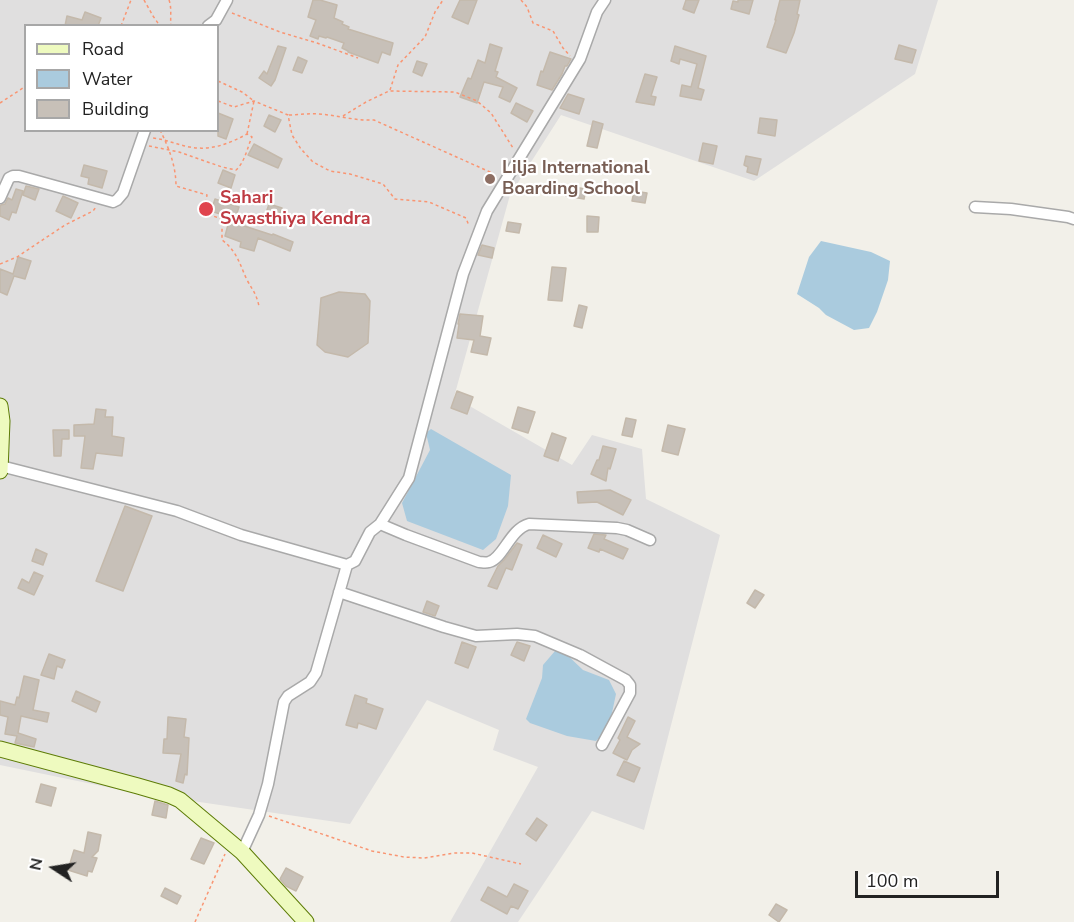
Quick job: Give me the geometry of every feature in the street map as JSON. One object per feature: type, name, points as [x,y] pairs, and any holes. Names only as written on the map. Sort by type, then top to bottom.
[{"type":"main road","points":[[0,406],[1,468]]},
{"type":"main road","points":[[0,749],[169,795],[189,807],[236,846],[306,922]]},
{"type":"street","points":[[236,846],[260,815],[284,702],[288,696],[314,679],[348,565],[355,561],[370,532],[380,524],[410,478],[464,274],[487,211],[577,63],[597,12],[605,0]]},
{"type":"street","points":[[211,24],[216,20],[224,4]]},
{"type":"street","points":[[0,198],[9,178],[19,176],[113,202],[123,193],[142,138]]},
{"type":"street","points":[[975,207],[1011,209],[1074,219]]},
{"type":"street","points":[[1,468],[177,511],[241,535],[348,565]]},
{"type":"street","points":[[380,524],[478,562],[489,562],[495,559],[521,526],[529,524],[617,528],[650,540]]},
{"type":"street","points":[[339,592],[476,636],[517,634],[535,636],[580,655],[626,680],[630,685],[630,693],[602,745]]},
{"type":"path","points":[[122,24],[131,0]]},
{"type":"path","points":[[144,0],[159,24]]},
{"type":"path","points":[[169,0],[172,7],[171,24]]},
{"type":"path","points":[[389,91],[398,65],[425,37],[435,12],[443,0]]},
{"type":"path","points":[[522,0],[534,23],[554,32],[563,48],[577,63]]},
{"type":"path","points":[[224,4],[280,32],[358,58]]},
{"type":"path","points":[[219,81],[242,92],[254,101],[288,115],[316,114],[374,120],[490,172],[501,188]]},
{"type":"path","points":[[0,103],[24,87]]},
{"type":"path","points":[[342,117],[389,91],[455,92],[477,101],[491,113],[519,158]]},
{"type":"path","points":[[219,101],[234,107],[254,101]]},
{"type":"path","points":[[247,135],[254,101]]},
{"type":"path","points":[[288,115],[292,135],[301,149],[314,162],[330,171],[350,174],[383,184],[395,199],[429,202],[466,218],[476,241]]},
{"type":"path","points":[[161,132],[170,150],[176,186],[207,195],[204,213],[222,219],[222,240],[232,247],[248,283],[257,294],[259,306]]},
{"type":"path","points":[[142,138],[162,139],[191,148],[209,149],[247,135]]},
{"type":"path","points":[[142,138],[170,150],[236,170],[242,165],[252,137],[247,135]]},
{"type":"path","points":[[0,264],[16,257],[66,225],[93,211],[102,200]]},
{"type":"path","points":[[260,815],[372,851],[423,858],[454,853],[472,853],[521,864]]},
{"type":"path","points":[[195,922],[236,846]]},
{"type":"shaded area","points":[[0,0],[938,0],[915,74],[754,181],[561,115],[510,195],[454,397],[572,465],[592,435],[642,449],[646,499],[720,535],[644,830],[592,811],[518,922],[450,922],[538,767],[493,750],[499,730],[427,700],[350,824],[131,792],[0,765]]},
{"type":"water","points":[[821,241],[871,252],[890,261],[888,280],[869,328],[854,330],[826,315],[797,294],[809,257]]},
{"type":"water","points":[[431,429],[511,475],[508,506],[496,539],[483,550],[407,521],[402,503],[430,450],[426,433]]},
{"type":"water","points":[[555,651],[563,651],[583,670],[609,680],[616,694],[609,727],[596,741],[567,736],[530,723],[526,719],[542,678],[543,665]]},
{"type":"building","points":[[313,0],[337,5],[334,18],[343,22],[342,24],[349,27],[348,29],[393,43],[390,55],[382,52],[378,63],[348,52],[342,48],[344,43],[327,37],[319,36],[318,39],[310,36],[316,20],[308,17]]},
{"type":"building","points":[[460,0],[477,0],[468,24],[452,17]]},
{"type":"building","points":[[686,0],[699,0],[694,13],[683,9]]},
{"type":"building","points":[[738,0],[753,0],[749,14],[731,9],[733,1],[738,2]]},
{"type":"building","points":[[780,0],[800,0],[797,14],[799,15],[786,53],[767,47]]},
{"type":"building","points":[[85,12],[101,18],[99,24],[65,24],[67,16],[82,20]]},
{"type":"building","points":[[490,44],[502,48],[495,71],[498,72],[496,77],[517,88],[510,102],[499,97],[503,87],[484,82],[477,103],[460,97],[468,78],[471,79],[478,60],[485,63]]},
{"type":"building","points":[[899,45],[916,50],[912,63],[895,59]]},
{"type":"building","points":[[278,46],[286,48],[271,86],[259,78],[264,71],[267,74]]},
{"type":"building","points":[[675,46],[706,56],[698,88],[704,90],[701,100],[680,96],[682,85],[691,87],[697,64],[680,59],[679,64],[671,61]]},
{"type":"building","points":[[550,52],[571,59],[552,90],[537,85]]},
{"type":"building","points":[[298,57],[307,61],[302,73],[293,70]]},
{"type":"building","points":[[417,61],[427,64],[422,76],[413,72]]},
{"type":"building","points":[[645,74],[657,77],[651,96],[656,97],[654,105],[636,102]]},
{"type":"building","points":[[568,94],[584,99],[579,114],[560,108]]},
{"type":"building","points":[[516,103],[533,111],[527,122],[511,113]]},
{"type":"building","points":[[219,113],[233,119],[226,139],[218,136]]},
{"type":"building","points":[[269,115],[281,120],[275,132],[264,126]]},
{"type":"building","points":[[760,118],[777,120],[775,136],[758,133]]},
{"type":"building","points":[[593,121],[603,124],[597,148],[587,146]]},
{"type":"building","points":[[703,143],[717,146],[713,164],[699,161]]},
{"type":"building","points":[[254,144],[282,159],[278,168],[248,155]]},
{"type":"building","points":[[746,156],[761,159],[757,175],[747,172],[748,167],[744,165]]},
{"type":"building","points":[[84,165],[107,171],[102,188],[88,184],[89,178],[81,176]]},
{"type":"building","points":[[223,170],[235,175],[231,188],[218,183]]},
{"type":"building","points":[[26,186],[39,189],[35,200],[23,195]]},
{"type":"building","points":[[567,186],[586,189],[584,199],[566,196]]},
{"type":"building","points":[[16,189],[23,191],[16,213],[12,212],[9,220],[0,216],[0,207],[8,198],[12,200]]},
{"type":"building","points":[[634,191],[647,193],[645,203],[632,201]]},
{"type":"building","points":[[63,196],[78,203],[71,218],[56,211]]},
{"type":"building","points":[[215,199],[239,207],[235,219],[211,211]]},
{"type":"building","points":[[269,204],[282,208],[278,217],[266,213]]},
{"type":"building","points":[[587,216],[599,217],[598,232],[587,232]]},
{"type":"building","points":[[229,221],[293,242],[290,251],[258,238],[254,251],[240,247],[241,242],[225,236]]},
{"type":"building","points":[[508,222],[521,224],[519,233],[506,231]]},
{"type":"building","points":[[482,245],[494,248],[492,258],[478,255]]},
{"type":"building","points":[[18,257],[31,261],[25,279],[14,276],[7,295],[0,292],[0,269],[13,274]]},
{"type":"building","points":[[552,267],[566,268],[562,301],[548,300]]},
{"type":"building","points":[[339,292],[365,294],[370,301],[368,343],[348,357],[325,352],[317,345],[321,298]]},
{"type":"building","points":[[579,305],[587,307],[582,328],[574,326]]},
{"type":"building","points":[[460,314],[483,316],[480,336],[491,338],[487,355],[471,352],[474,340],[457,338]]},
{"type":"building","points":[[457,391],[473,397],[467,414],[451,408]]},
{"type":"building","points":[[518,407],[535,412],[528,433],[512,428]]},
{"type":"building","points":[[96,409],[106,410],[105,417],[113,417],[112,436],[124,438],[122,456],[96,453],[93,469],[81,468],[85,436],[74,436],[74,425],[94,424]]},
{"type":"building","points":[[626,418],[636,420],[632,437],[622,435]]},
{"type":"building","points":[[668,425],[685,429],[678,455],[662,451]]},
{"type":"building","points":[[53,430],[69,430],[69,439],[62,439],[61,456],[54,456]]},
{"type":"building","points":[[552,433],[566,438],[558,461],[544,456]]},
{"type":"building","points":[[603,446],[616,449],[610,469],[608,468],[606,481],[591,474],[599,460]]},
{"type":"building","points":[[610,490],[631,500],[623,515],[597,502],[578,503],[577,492]]},
{"type":"building","points":[[125,506],[152,516],[123,591],[96,581]]},
{"type":"building","points":[[594,534],[606,535],[604,539],[628,549],[623,559],[600,549],[599,552],[588,548]]},
{"type":"building","points":[[543,535],[562,544],[556,557],[537,548]]},
{"type":"building","points":[[517,543],[522,545],[512,570],[506,568],[497,589],[488,586],[498,566]]},
{"type":"building","points":[[36,549],[47,554],[43,565],[32,561]]},
{"type":"building","points":[[34,572],[43,576],[34,595],[18,588],[22,579],[29,583]]},
{"type":"building","points":[[755,590],[764,595],[755,608],[747,603]]},
{"type":"building","points":[[427,601],[439,606],[435,616],[423,612]]},
{"type":"building","points":[[462,642],[476,647],[468,668],[455,663]]},
{"type":"building","points":[[517,642],[530,646],[524,661],[511,655]]},
{"type":"building","points":[[49,654],[65,660],[62,668],[57,666],[54,679],[41,675]]},
{"type":"building","points":[[24,676],[39,680],[33,710],[49,713],[47,722],[21,716],[18,733],[36,739],[34,747],[15,743],[17,736],[5,734],[8,717],[0,715],[0,701],[15,705]]},
{"type":"building","points":[[76,691],[100,702],[96,712],[72,701]]},
{"type":"building","points":[[355,695],[367,699],[366,703],[383,709],[376,729],[358,723],[357,728],[346,725]]},
{"type":"building","points":[[168,717],[186,719],[184,737],[189,738],[187,775],[185,774],[183,783],[176,781],[181,754],[163,753],[164,739],[167,739]]},
{"type":"building","points":[[628,717],[635,721],[627,737],[640,744],[632,750],[627,760],[613,753]]},
{"type":"building","points":[[624,761],[640,768],[634,782],[617,775]]},
{"type":"building","points":[[41,784],[56,788],[51,806],[36,802]]},
{"type":"building","points":[[155,801],[168,805],[166,818],[152,815]]},
{"type":"building","points":[[537,818],[547,825],[536,841],[526,834]]},
{"type":"building","points":[[88,832],[101,835],[98,851],[92,857],[97,858],[92,872],[88,871],[87,876],[68,870],[74,850],[84,853]]},
{"type":"building","points":[[201,838],[214,843],[204,864],[191,859]]},
{"type":"building","points":[[286,868],[303,877],[296,891],[286,886],[280,879]]},
{"type":"building","points":[[514,884],[528,891],[518,909],[511,906],[507,914],[481,900],[488,887],[507,897]]},
{"type":"building","points":[[165,888],[181,896],[177,904],[161,896]]},
{"type":"building","points":[[776,904],[787,910],[779,922],[769,915]]},
{"type":"place","name":"Lilja International Boarding School","points":[[490,179]]},
{"type":"place","name":"Sahari Swasthiya Kendra","points":[[206,209]]}]
